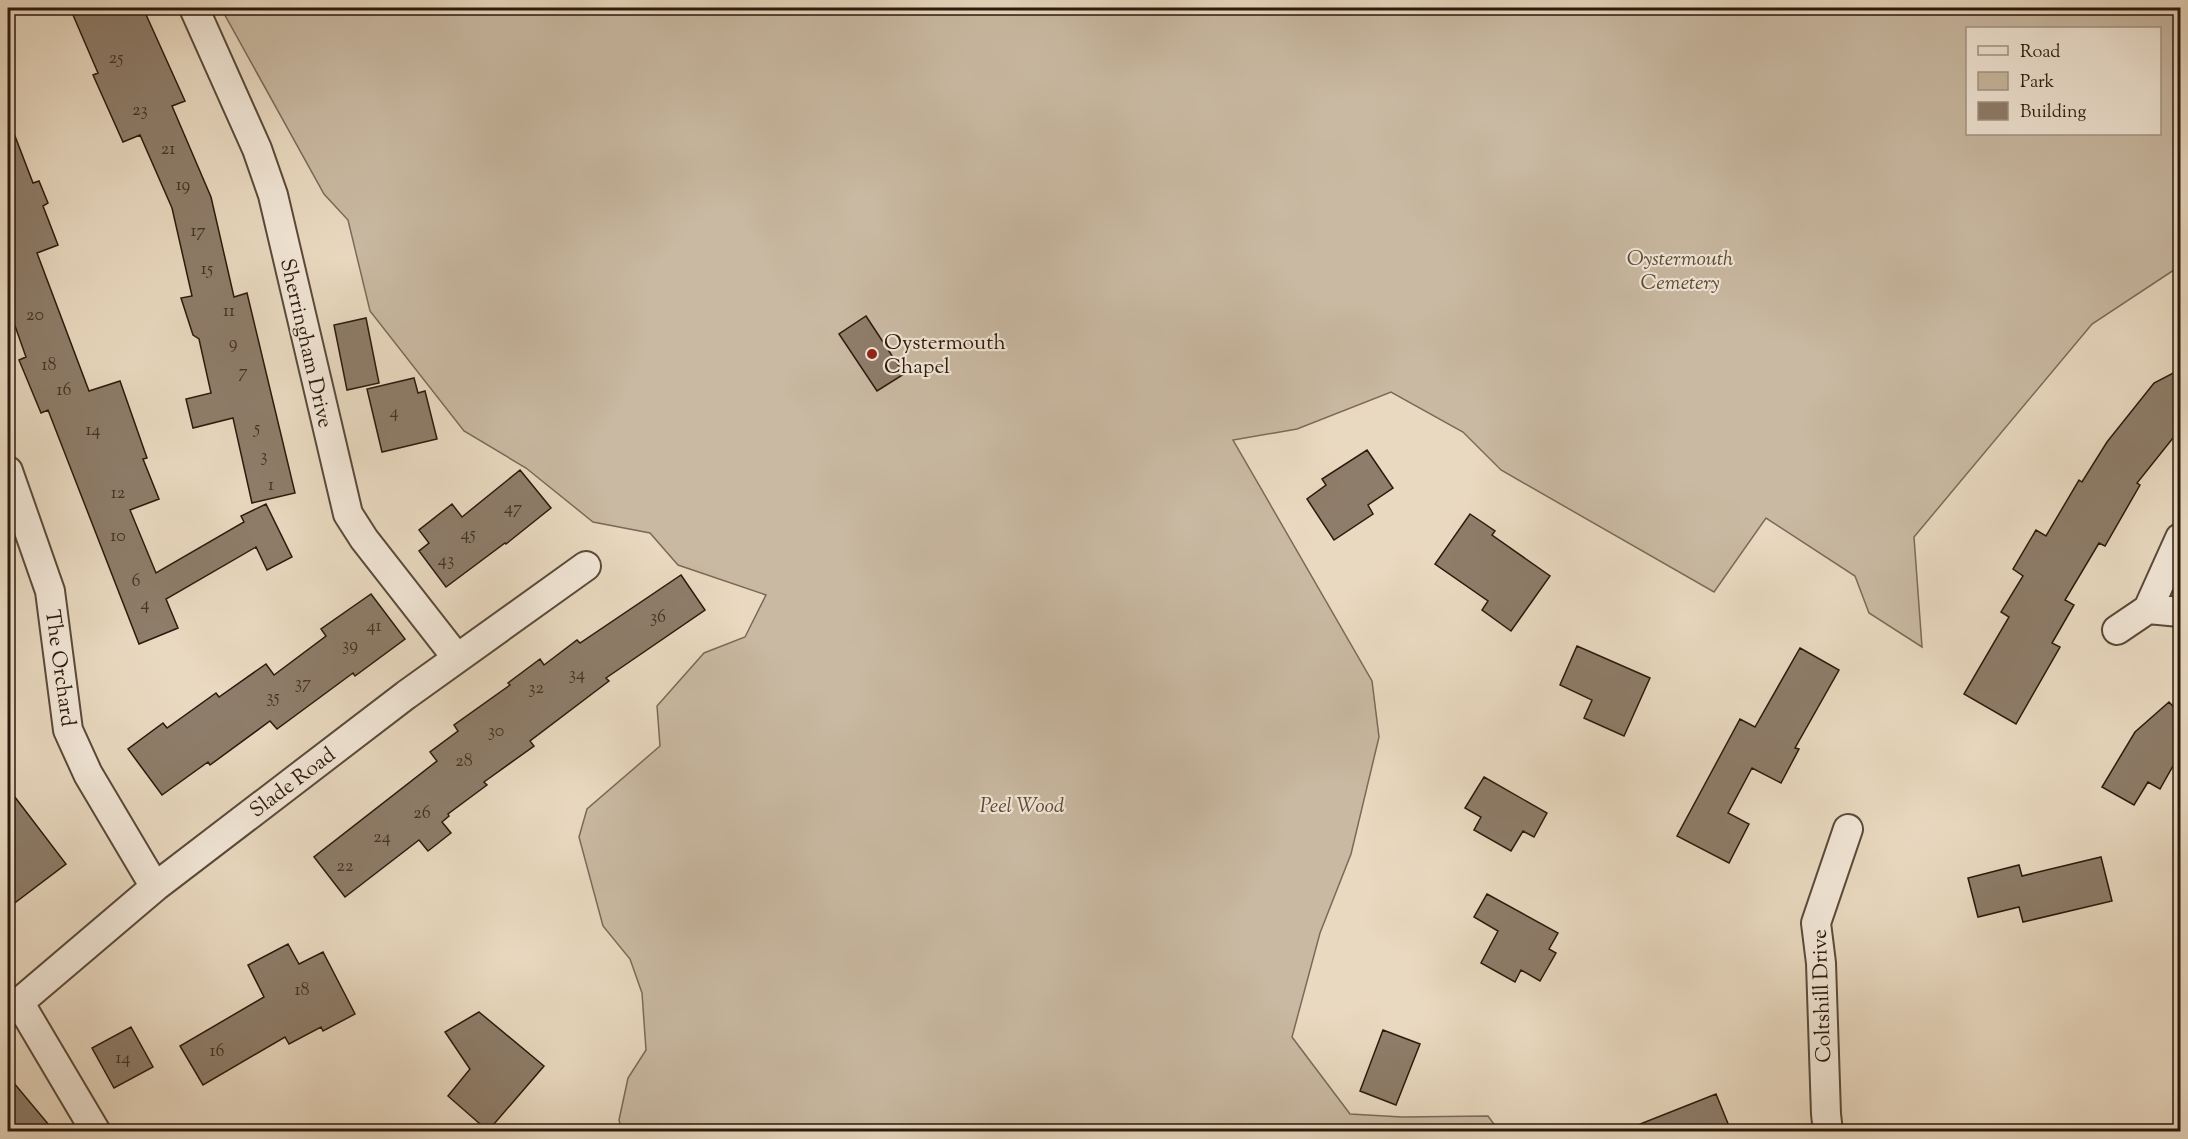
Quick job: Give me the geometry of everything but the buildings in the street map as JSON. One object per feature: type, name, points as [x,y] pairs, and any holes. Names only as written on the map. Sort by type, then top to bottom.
[{"type":"street","name":"Sherringham Drive","points":[[194,8],[258,149],[273,195],[348,514],[364,539],[457,658]]},
{"type":"street","name":"The Orchard","points":[[8,471],[50,591],[68,730],[88,774],[155,887]]},
{"type":"street","points":[[2118,630],[2148,609],[2181,538]]},
{"type":"street","name":"Slade Road","points":[[13,1007],[155,887],[457,658],[586,566]]},
{"type":"street","points":[[2148,609],[2181,612]]},
{"type":"street","name":"Coltshill Drive","points":[[1828,1131],[1821,963],[1816,924],[1848,829]]},
{"type":"street","points":[[13,1007],[96,1131]]},
{"type":"green space","points":[[221,8],[2180,8],[2180,266],[2092,324],[1914,537],[1922,647],[1869,613],[1855,576],[1766,518],[1714,592],[1501,470],[1463,432],[1391,392],[1297,429],[1233,440],[1372,681],[1379,737],[1351,854],[1320,933],[1292,1037],[1350,1114],[1402,1117],[1488,1116],[1499,1131],[622,1131],[619,1120],[628,1078],[646,1050],[642,993],[630,959],[603,926],[579,837],[587,809],[660,746],[657,706],[704,653],[745,637],[766,595],[678,565],[650,533],[593,522],[526,468],[464,431],[370,311],[348,220],[324,194]]},
{"type":"place","name":"Oystermouth Chapel","points":[[872,354]]},
{"type":"park label","name":"Oystermouth Cemetery","points":[[1680,270]]},
{"type":"park label","name":"Peel Wood","points":[[1022,805]]}]
